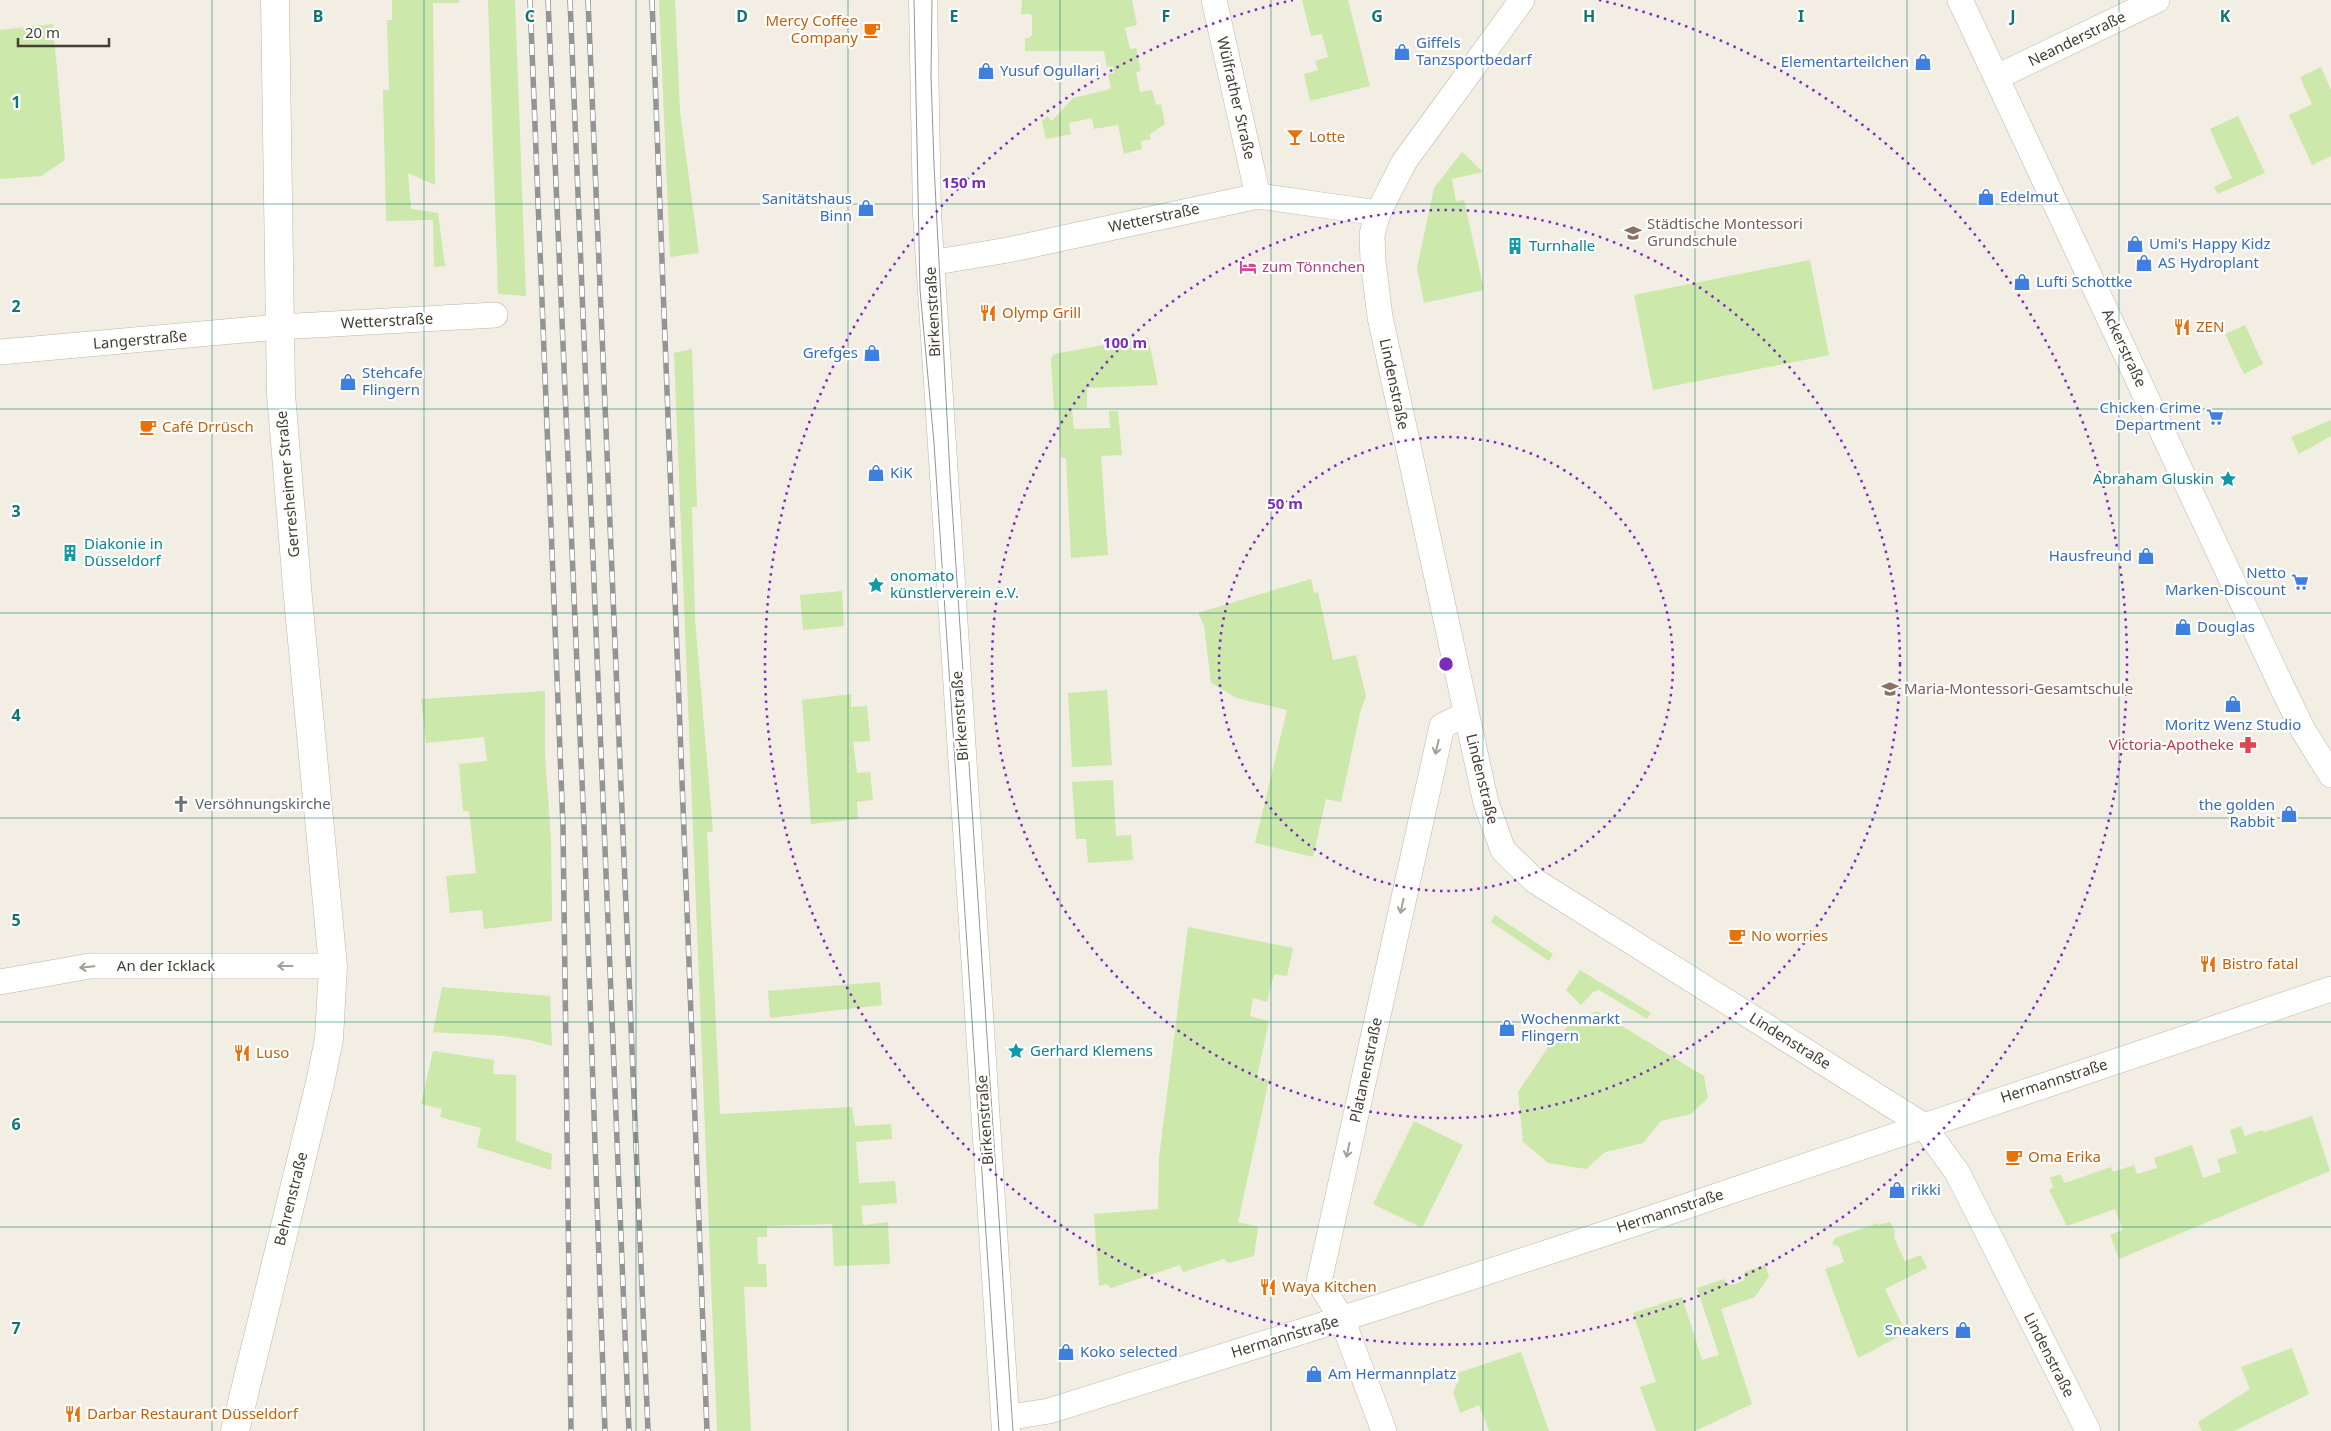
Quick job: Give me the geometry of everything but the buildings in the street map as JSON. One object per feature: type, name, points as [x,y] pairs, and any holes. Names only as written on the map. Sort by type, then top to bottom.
[{"type":"street","name":"Gerresheimer Straße","points":[[275,0],[281,394],[298,598],[333,966]]},
{"type":"street","name":"Birkenstraße","points":[[923,0],[925,148],[930,263],[1006,1424]]},
{"type":"street","name":"Wülfrather Straße","points":[[1214,0],[1258,196]]},
{"type":"street","name":"Lindenstraße","points":[[1522,0],[1404,162],[1378,212],[1372,234],[1373,262],[1380,317],[1486,803],[1503,850],[1535,881],[1923,1124],[1957,1172],[2088,1431]]},
{"type":"street","name":"Ackerstraße","points":[[1960,0],[2282,688],[2303,730],[2331,776]]},
{"type":"street","name":"Neanderstraße","points":[[1997,78],[2157,0]]},
{"type":"street","name":"Wetterstraße","points":[[930,263],[1008,250],[1258,196],[1378,212]]},
{"type":"street","name":"Wetterstraße","points":[[279,327],[495,314]]},
{"type":"street","name":"Langerstraße","points":[[0,352],[279,327]]},
{"type":"street","name":"Platanenstraße","points":[[1384,1431],[1342,1319],[1319,1282],[1442,726],[1466,714]]},
{"type":"street","name":"An der Icklack","points":[[0,982],[90,966],[333,966]]},
{"type":"street","name":"Behrenstraße","points":[[236,1431],[327,1048],[332,1007],[333,966]]},
{"type":"street","name":"Hermannstraße","points":[[1006,1424],[1342,1319],[1745,1187],[1923,1124],[2331,989]]},
{"type":"green space","points":[[392,0],[459,0],[459,3],[433,3],[435,185],[408,173],[411,209],[438,213],[445,266],[434,267],[433,220],[386,221],[383,90],[389,90],[387,20],[392,20]]},
{"type":"green space","points":[[488,0],[515,0],[526,296],[498,294]]},
{"type":"green space","points":[[659,0],[675,0],[680,111],[699,253],[670,257]]},
{"type":"green space","points":[[1022,0],[1132,0],[1137,25],[1125,28],[1130,49],[1136,48],[1141,71],[1136,72],[1140,92],[1152,90],[1156,105],[1161,104],[1165,124],[1150,134],[1151,139],[1141,141],[1142,149],[1124,154],[1118,125],[1094,129],[1092,118],[1069,123],[1071,134],[1046,139],[1042,121],[1047,116],[1052,121],[1073,98],[1111,89],[1108,74],[1114,73],[1113,66],[1107,67],[1104,51],[1025,51],[1025,38],[1029,38],[1032,35],[1032,16],[1030,14],[1021,14]]},
{"type":"green space","points":[[1302,0],[1348,0],[1370,86],[1310,101],[1304,74],[1318,70],[1315,61],[1328,57],[1322,34],[1311,36]]},
{"type":"green space","points":[[53,24],[65,160],[41,176],[0,179],[0,30]]},
{"type":"green space","points":[[2321,67],[2331,90],[2331,156],[2312,165],[2289,115],[2312,104],[2300,77]]},
{"type":"green space","points":[[2238,116],[2265,173],[2218,194],[2214,187],[2232,178],[2210,129]]},
{"type":"green space","points":[[1462,152],[1483,172],[1452,179],[1456,201],[1464,200],[1484,290],[1424,303],[1417,268],[1434,188]]},
{"type":"green space","points":[[1810,260],[1829,355],[1653,390],[1634,295]]},
{"type":"green space","points":[[2245,325],[2263,364],[2244,374],[2225,334]]},
{"type":"green space","points":[[1148,337],[1158,385],[1087,388],[1087,408],[1072,409],[1074,429],[1110,428],[1109,411],[1118,411],[1122,455],[1101,456],[1108,555],[1071,558],[1066,458],[1061,458],[1058,410],[1054,410],[1051,359],[1054,354]]},
{"type":"green space","points":[[692,349],[697,507],[692,507],[695,619],[713,832],[707,832],[720,1114],[852,1107],[855,1126],[891,1124],[892,1139],[856,1142],[859,1183],[895,1181],[897,1203],[861,1206],[863,1225],[888,1222],[890,1264],[834,1266],[832,1224],[767,1226],[767,1237],[757,1237],[758,1264],[766,1264],[767,1287],[744,1287],[751,1431],[717,1431],[674,353]]},
{"type":"green space","points":[[2331,420],[2331,436],[2299,454],[2291,437]]},
{"type":"green space","points":[[1311,579],[1314,593],[1318,592],[1333,660],[1356,655],[1366,696],[1360,713],[1341,802],[1326,799],[1313,857],[1255,843],[1287,710],[1237,698],[1211,683],[1204,625],[1198,613]]},
{"type":"green space","points":[[842,591],[844,626],[803,630],[800,595]]},
{"type":"green space","points":[[1107,690],[1112,765],[1072,767],[1068,693]]},
{"type":"green space","points":[[545,691],[545,755],[551,839],[552,921],[484,929],[482,910],[450,913],[446,876],[476,873],[469,811],[463,811],[459,764],[487,761],[484,737],[426,743],[421,699]]},
{"type":"green space","points":[[851,694],[851,707],[867,706],[870,741],[853,742],[857,773],[870,772],[873,800],[857,802],[858,819],[811,824],[802,700]]},
{"type":"green space","points":[[1113,780],[1116,836],[1131,835],[1133,860],[1088,863],[1086,839],[1076,839],[1072,782]]},
{"type":"green space","points":[[1495,915],[1553,954],[1549,961],[1491,922]]},
{"type":"green space","points":[[1188,927],[1293,948],[1287,976],[1274,974],[1267,1002],[1253,998],[1250,1016],[1269,1021],[1257,1077],[1269,1080],[1238,1222],[1258,1227],[1254,1256],[1229,1263],[1224,1259],[1183,1272],[1180,1265],[1111,1288],[1106,1284],[1099,1286],[1094,1214],[1158,1209],[1159,1158]]},
{"type":"green space","points":[[1580,970],[1651,1013],[1647,1019],[1599,990],[1593,992],[1581,1005],[1566,990]]},
{"type":"green space","points":[[880,982],[882,1005],[770,1018],[768,991]]},
{"type":"green space","points":[[442,987],[550,996],[552,1046],[508,1037],[433,1032]]},
{"type":"green space","points":[[1597,1011],[1704,1076],[1708,1098],[1691,1114],[1661,1121],[1643,1143],[1605,1152],[1586,1169],[1548,1163],[1523,1142],[1518,1092],[1551,1043],[1572,1022]]},
{"type":"green space","points":[[433,1051],[494,1060],[493,1074],[516,1075],[516,1141],[552,1154],[551,1170],[477,1147],[481,1128],[440,1117],[442,1109],[421,1104]]},
{"type":"green space","points":[[2312,1116],[2330,1171],[2119,1259],[2110,1235],[2123,1230],[2115,1209],[2067,1226],[2049,1190],[2053,1187],[2050,1178],[2060,1174],[2065,1183],[2111,1167],[2113,1172],[2134,1165],[2137,1174],[2157,1168],[2154,1158],[2192,1145],[2203,1178],[2221,1172],[2217,1159],[2237,1153],[2230,1130],[2241,1126],[2245,1136],[2262,1130],[2264,1132]]},
{"type":"green space","points":[[1414,1121],[1463,1145],[1422,1228],[1373,1204]]},
{"type":"green space","points":[[1890,1222],[1895,1231],[1894,1238],[1905,1261],[1921,1255],[1927,1268],[1885,1289],[1906,1333],[1858,1358],[1825,1269],[1844,1262],[1839,1247],[1832,1244],[1835,1238],[1878,1223],[1879,1225]]},
{"type":"green space","points":[[1765,1265],[1769,1276],[1755,1297],[1721,1309],[1752,1404],[1695,1431],[1656,1431],[1640,1387],[1656,1382],[1633,1313],[1682,1297],[1702,1360],[1719,1355],[1697,1288],[1724,1279],[1726,1283],[1731,1285],[1743,1281],[1744,1272]]},
{"type":"green space","points":[[2292,1348],[2309,1394],[2234,1431],[2202,1431],[2198,1422],[2250,1389],[2241,1367]]},
{"type":"green space","points":[[1521,1352],[1549,1431],[1489,1431],[1479,1405],[1460,1413],[1453,1392],[1459,1380],[1458,1373]]},
{"type":"tram line","points":[[914,0],[920,290],[934,443],[999,1431]]},
{"type":"tram line","points":[[932,0],[931,76],[934,165],[950,475],[1013,1431]]},
{"type":"railway","points":[[530,0],[563,827],[571,1431]]},
{"type":"railway","points":[[548,0],[584,826],[605,1431]]},
{"type":"railway","points":[[570,0],[629,1431]]},
{"type":"railway","points":[[588,0],[648,1431]]},
{"type":"railway","points":[[652,0],[707,1431]]},
{"type":"place","name":"Mercy Coffee Company","points":[[872,30]]},
{"type":"place","name":"Giffels Tanzsportbedarf","points":[[1402,52]]},
{"type":"place","name":"Elementarteilchen","points":[[1923,62]]},
{"type":"place","name":"Yusuf Ogullari","points":[[986,71]]},
{"type":"place","name":"Lotte","points":[[1295,137]]},
{"type":"place","name":"Edelmut","points":[[1986,197]]},
{"type":"place","name":"Sanitätshaus Binn","points":[[866,208]]},
{"type":"place","name":"Städtische Montessori Grundschule","points":[[1633,233]]},
{"type":"place","name":"Umi's Happy Kidz","points":[[2135,244]]},
{"type":"place","name":"Turnhalle","points":[[1515,246]]},
{"type":"place","name":"AS Hydroplant","points":[[2144,263]]},
{"type":"place","name":"zum Tönnchen","points":[[1248,267]]},
{"type":"place","name":"Lufti Schottke","points":[[2022,282]]},
{"type":"place","name":"Olymp Grill","points":[[988,313]]},
{"type":"place","name":"ZEN","points":[[2182,327]]},
{"type":"place","name":"Grefges","points":[[872,353]]},
{"type":"place","name":"Stehcafe Flingern","points":[[348,382]]},
{"type":"place","name":"Chicken Crime Department","points":[[2215,417]]},
{"type":"place","name":"Café Drrüsch","points":[[148,427]]},
{"type":"place","name":"KiK","points":[[876,473]]},
{"type":"place","name":"Abraham Gluskin","points":[[2228,479]]},
{"type":"place","name":"Diakonie in Düsseldorf","points":[[70,553]]},
{"type":"place","name":"Hausfreund","points":[[2146,556]]},
{"type":"place","name":"Netto Marken-Discount","points":[[2300,582]]},
{"type":"place","name":"onomato künstlerverein e.V.","points":[[876,585]]},
{"type":"place","name":"Douglas","points":[[2183,627]]},
{"type":"place","name":"Maria-Montessori-Gesamtschule","points":[[1890,689]]},
{"type":"place","name":"Moritz Wenz Studio","points":[[2233,704]]},
{"type":"place","name":"Victoria-Apotheke","points":[[2248,745]]},
{"type":"place","name":"Versöhnungskirche","points":[[181,804]]},
{"type":"place","name":"the golden Rabbit","points":[[2289,814]]},
{"type":"place","name":"No worries","points":[[1737,936]]},
{"type":"place","name":"Bistro fatal","points":[[2208,964]]},
{"type":"place","name":"Wochenmarkt Flingern","points":[[1507,1028]]},
{"type":"place","name":"Gerhard Klemens","points":[[1016,1051]]},
{"type":"place","name":"Luso","points":[[242,1053]]},
{"type":"place","name":"Oma Erika","points":[[2014,1157]]},
{"type":"place","name":"rikki","points":[[1897,1190]]},
{"type":"place","name":"Waya Kitchen","points":[[1268,1287]]},
{"type":"place","name":"Sneakers","points":[[1963,1330]]},
{"type":"place","name":"Koko selected","points":[[1066,1352]]},
{"type":"place","name":"Am Hermannplatz","points":[[1314,1374]]},
{"type":"place","name":"Darbar Restaurant Düsseldorf","points":[[73,1414]]}]
